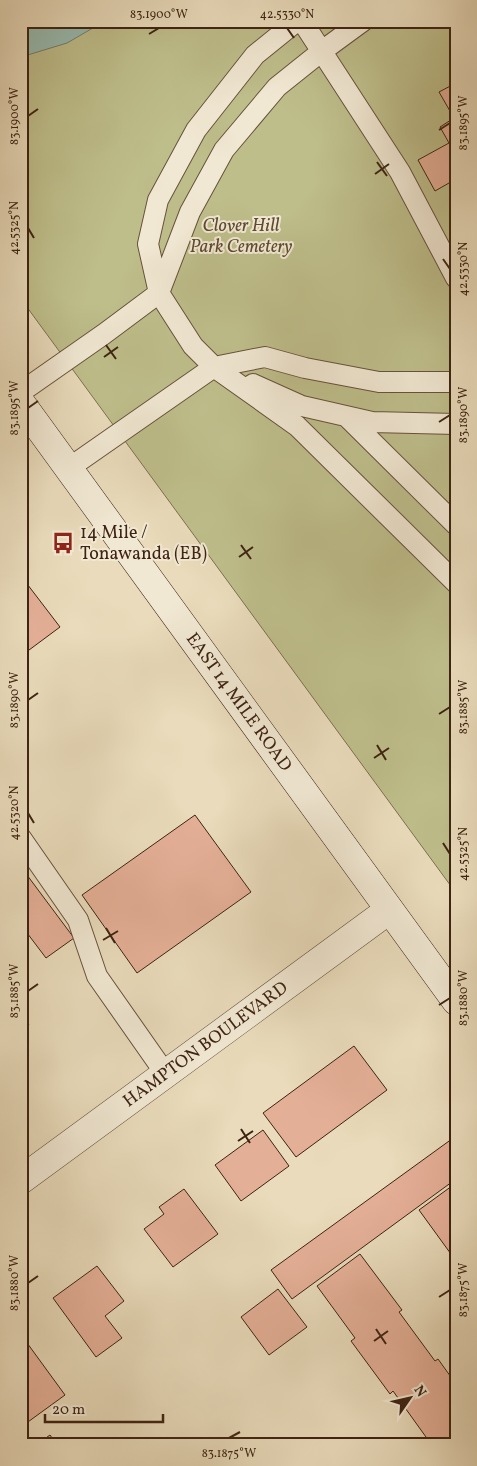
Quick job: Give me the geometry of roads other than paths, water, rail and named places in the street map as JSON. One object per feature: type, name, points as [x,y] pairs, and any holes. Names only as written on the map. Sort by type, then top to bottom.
[{"type":"main road","name":"EAST 14 MILE ROAD","points":[[26,418],[69,468],[456,1001]]},
{"type":"main road","name":"HAMPTON BOULEVARD","points":[[21,1180],[389,910]]},
{"type":"lane","points":[[297,21],[255,55],[196,130],[158,200],[148,244],[159,293],[193,346],[214,367],[297,426],[456,583]]},
{"type":"lane","points":[[302,21],[400,172],[456,278]]},
{"type":"lane","points":[[21,392],[159,293],[190,212],[224,150],[277,87],[363,21]]},
{"type":"lane","points":[[69,468],[214,367],[265,357],[305,368],[379,382],[456,382]]},
{"type":"lane","points":[[214,367],[302,406],[372,422],[456,424]]},
{"type":"lane","points":[[346,416],[456,526]]},
{"type":"lane","points":[[21,838],[78,920],[96,976],[165,1073]]},
{"type":"water","points":[[21,21],[105,21],[67,43],[21,57]]},
{"type":"place","name":"14 Mile / Tonawanda (EB)","points":[[63,543]]},
{"type":"park label","name":"Clover Hill Park Cemetery","points":[[241,236]]}]
